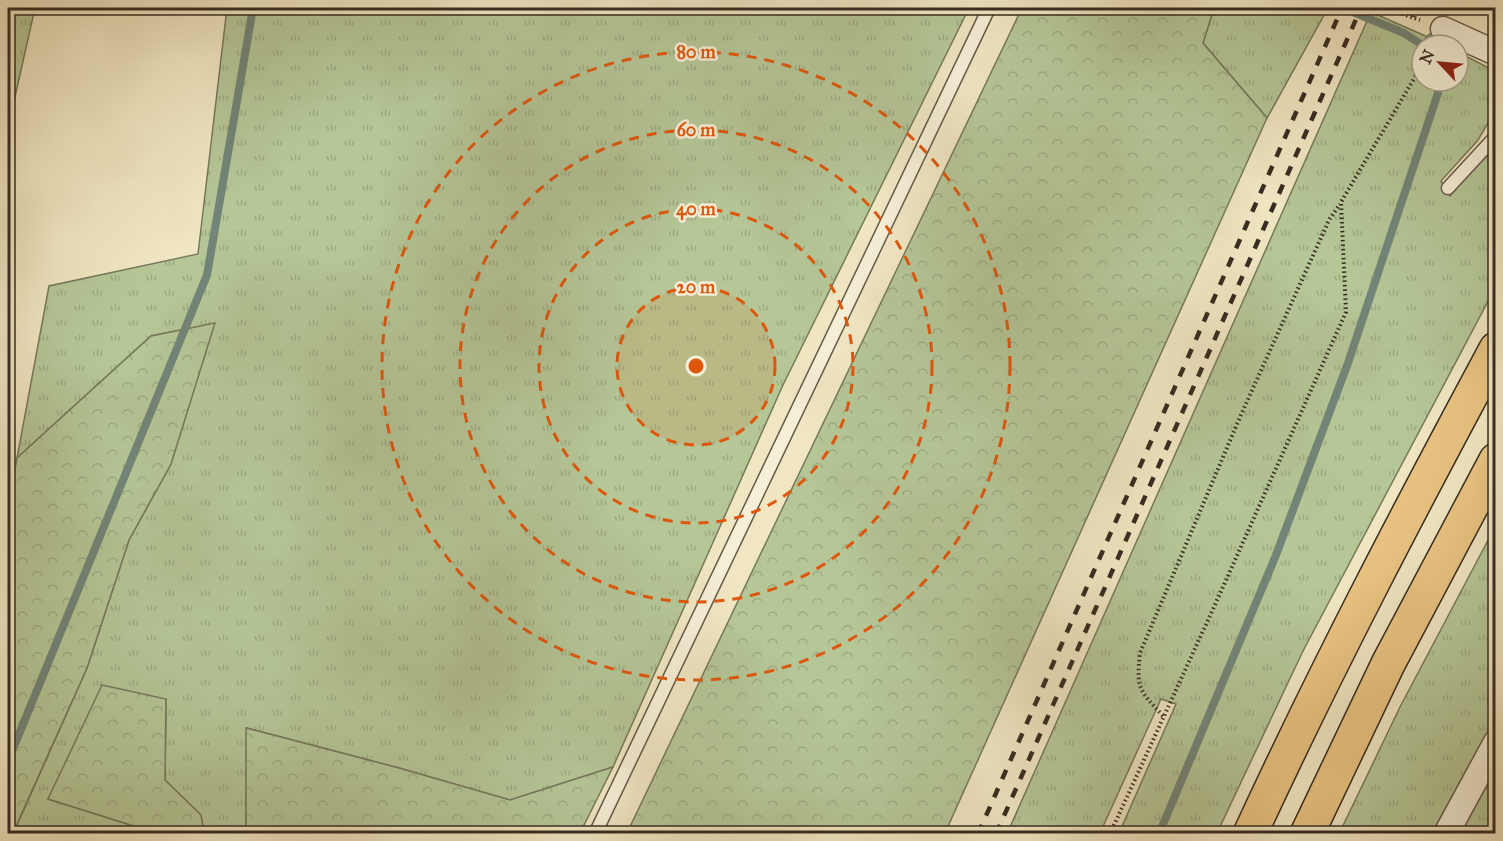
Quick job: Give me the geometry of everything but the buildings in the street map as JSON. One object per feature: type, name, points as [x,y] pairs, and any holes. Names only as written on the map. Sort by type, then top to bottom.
[{"type":"highway","points":[[1250,834],[1328,669],[1389,548],[1496,349]]},
{"type":"highway","points":[[1307,834],[1388,664],[1496,460]]},
{"type":"street","points":[[1443,29],[1496,53]]},
{"type":"street","points":[[1446,834],[1496,742]]},
{"type":"lane","points":[[595,834],[989,8]]},
{"type":"lane","points":[[1448,188],[1496,136]]},
{"type":"path","points":[[1384,8],[1443,29]]},
{"type":"path","points":[[1413,17],[1417,8]]},
{"type":"path","points":[[1163,716],[1142,694],[1138,674],[1140,652],[1240,417],[1329,220],[1410,86]]},
{"type":"path","points":[[1110,834],[1346,312],[1341,202]]},
{"type":"green space","points":[[8,8],[35,8],[8,128]]},
{"type":"green space","points":[[227,8],[969,8],[783,385],[613,767],[510,800],[247,728],[246,833],[204,833],[201,815],[165,780],[166,700],[48,799],[156,833],[13,834],[87,668],[129,540],[171,464],[214,324],[151,336],[17,458],[49,286],[198,254]]},
{"type":"green space","points":[[1022,8],[1214,8],[1203,43],[1267,118],[945,833],[627,833]]},
{"type":"green space","points":[[1214,8],[1328,8],[1267,118],[1203,43]]},
{"type":"green space","points":[[1371,12],[1419,33],[1410,33],[1410,93],[1470,93],[1470,58],[1487,67],[1495,77],[1495,111],[1478,140],[1441,181],[1450,196],[1495,144],[1495,288],[1303,651],[1217,833],[1119,833],[1176,704],[1161,699],[1100,833],[1007,834]]},
{"type":"green space","points":[[215,323],[171,464],[129,540],[87,668],[13,833],[8,833],[8,507],[17,458],[151,336]]},
{"type":"green space","points":[[1495,527],[1495,724],[1437,833],[1339,834],[1400,707]]},
{"type":"green space","points":[[102,685],[166,699],[165,780],[201,815],[204,833],[156,833],[48,799]]},
{"type":"green space","points":[[246,728],[510,800],[613,767],[580,833],[246,833]]},
{"type":"green space","points":[[1495,759],[1495,833],[1456,834]]},
{"type":"waterway","points":[[8,761],[207,275],[253,8]]},
{"type":"waterway","points":[[1343,8],[1410,37]]},
{"type":"waterway","points":[[1159,834],[1276,555],[1348,363],[1438,93]]},
{"type":"railway","points":[[978,834],[1342,8]]},
{"type":"railway","points":[[996,834],[1361,8]]}]
